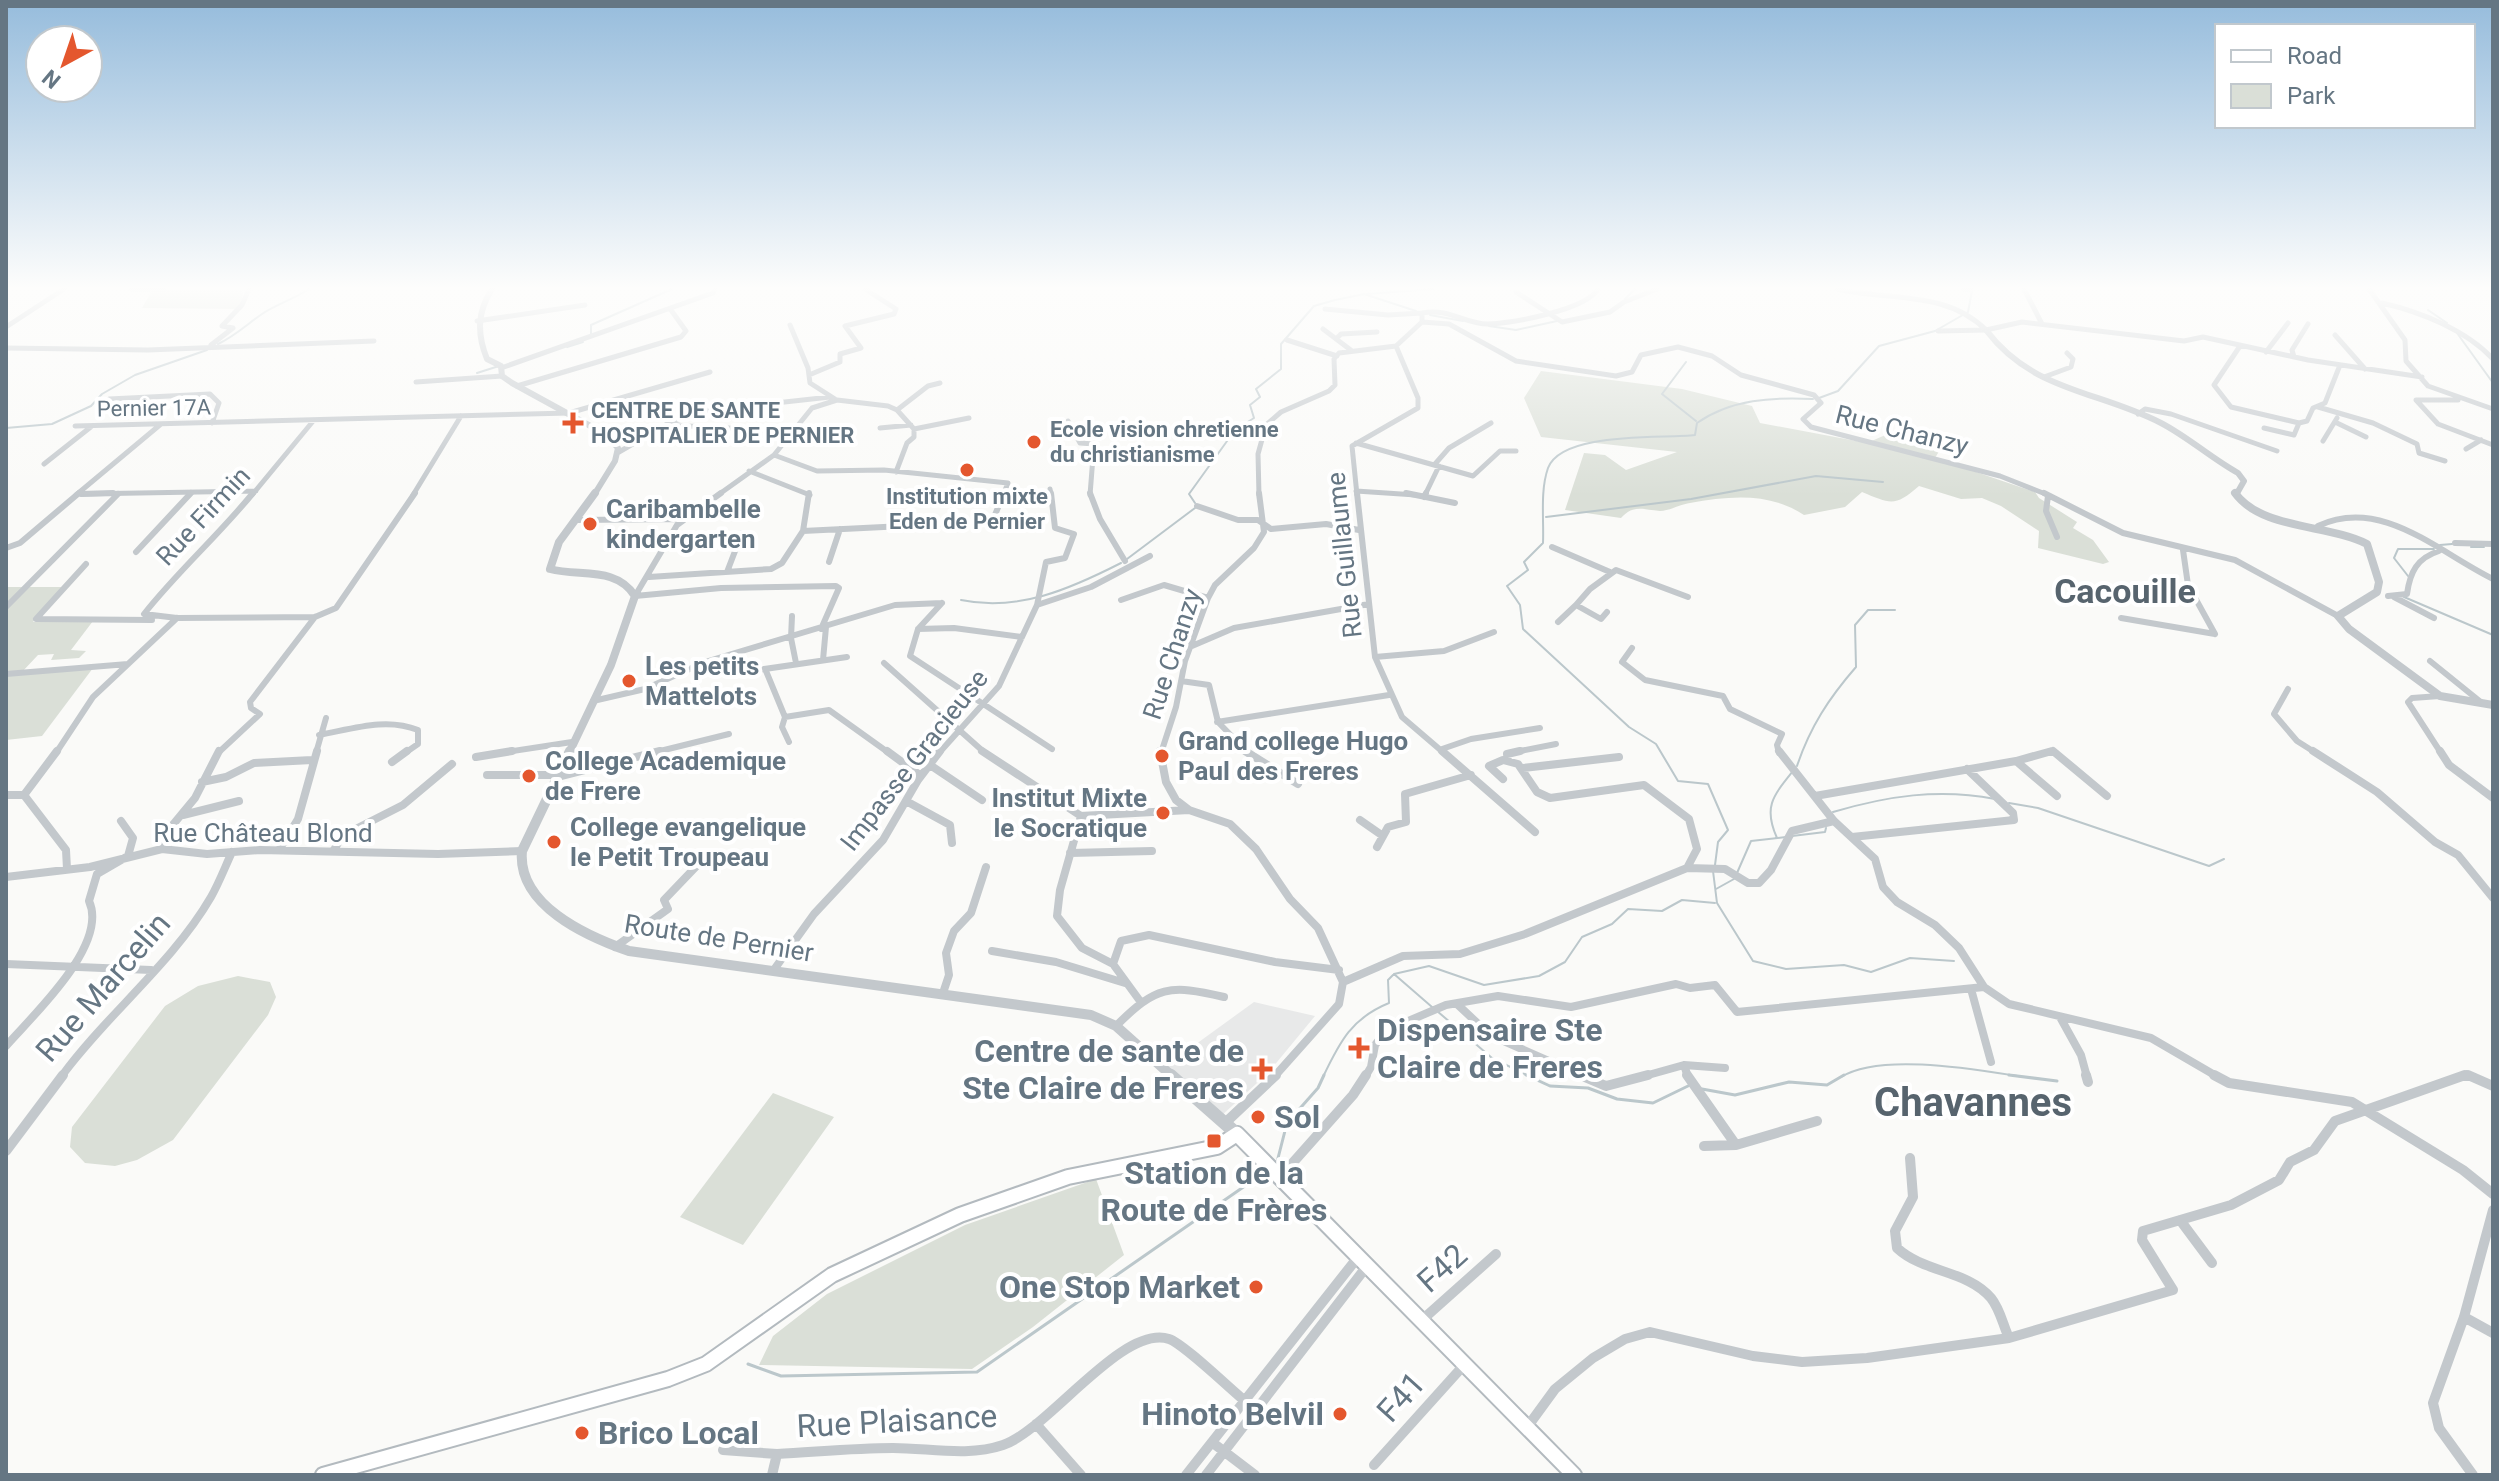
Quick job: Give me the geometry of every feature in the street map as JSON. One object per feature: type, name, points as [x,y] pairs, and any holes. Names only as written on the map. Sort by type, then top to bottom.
[{"type":"main road","points":[[323,1475],[668,1379],[706,1364],[832,1275],[960,1215],[1068,1177],[1217,1147],[1237,1134],[1574,1475]]},
{"type":"street","points":[[487,358],[517,386],[605,434],[619,452]]},
{"type":"street","points":[[416,382],[502,372],[540,358]]},
{"type":"street","points":[[517,386],[609,358]]},
{"type":"street","points":[[803,358],[810,383],[834,399]]},
{"type":"street","points":[[809,375],[832,368],[840,362],[840,358]]},
{"type":"street","name":"Rue Chanzy","points":[[1189,810],[1176,800],[1166,782],[1160,749],[1192,646],[1215,585],[1254,548],[1264,532],[1258,520],[1257,446],[1270,421],[1280,413],[1309,406],[1335,385],[1335,358]]},
{"type":"street","points":[[1354,445],[1418,408],[1418,398],[1401,358]]},
{"type":"street","name":"Rue Chanzy","points":[[1511,358],[1616,376],[1632,372],[1639,358]]},
{"type":"street","name":"Rue Chanzy","points":[[1715,358],[1741,375],[1814,395],[1821,403],[1803,419],[1811,427],[1974,469],[2048,496],[2110,528],[2183,550],[2235,560],[2338,616]]},
{"type":"street","points":[[2011,358],[2098,402],[2162,424],[2244,477],[2235,494],[2253,509],[2357,537],[2367,544],[2379,582],[2377,592],[2338,616],[2349,629],[2440,696]]},
{"type":"street","points":[[2044,377],[2071,367],[2072,358]]},
{"type":"street","points":[[2231,358],[2214,385],[2227,403],[2299,423],[2307,421],[2316,407],[2328,399],[2340,365]]},
{"type":"street","points":[[2300,358],[2422,377]]},
{"type":"street","points":[[2355,358],[2365,369]]},
{"type":"street","points":[[2406,358],[2428,386],[2493,409]]},
{"type":"street","name":"Pernier 17A","points":[[75,426],[569,413],[710,372]]},
{"type":"street","points":[[897,410],[928,386],[940,383]]},
{"type":"street","points":[[109,399],[210,394],[219,403],[212,423]]},
{"type":"street","points":[[522,851],[611,665],[635,596],[683,519],[774,455],[807,411],[834,399]]},
{"type":"street","points":[[635,596],[631,585],[617,577],[550,569],[554,553],[619,452],[665,425],[711,410],[834,399],[897,410],[912,427],[914,437],[907,443],[896,472]]},
{"type":"street","points":[[2467,400],[2416,400],[2438,424],[2493,445]]},
{"type":"street","points":[[2316,407],[2386,429],[2417,444],[2419,453],[2445,461]]},
{"type":"street","points":[[2138,414],[2145,409],[2171,414],[2277,451]]},
{"type":"street","points":[[2323,441],[2341,413]]},
{"type":"street","points":[[86,564],[36,619],[315,617],[336,608],[398,520],[461,416]]},
{"type":"street","points":[[880,428],[912,427],[969,418]]},
{"type":"street","name":"Rue Firmin","points":[[176,620],[152,617],[144,611],[218,536],[314,420]]},
{"type":"street","points":[[1068,421],[1080,443],[1094,444],[1094,467],[1089,491],[1094,512],[1125,561]]},
{"type":"street","points":[[2335,422],[2366,437]]},
{"type":"street","points":[[1424,497],[1437,465],[1449,448],[1491,423]]},
{"type":"street","points":[[2264,428],[2294,435],[2299,423]]},
{"type":"street","points":[[6,548],[20,543],[161,424]]},
{"type":"street","points":[[665,425],[792,431]]},
{"type":"street","points":[[44,464],[92,426]]},
{"type":"street","points":[[2466,449],[2481,440]]},
{"type":"street","points":[[1354,445],[1473,476],[1500,451],[1516,451]]},
{"type":"street","name":"Rue Guillaume","points":[[1354,445],[1359,530],[1375,657],[1385,673],[1389,695],[1402,717],[1535,832]]},
{"type":"street","points":[[774,455],[817,471],[896,472],[1008,483],[991,528],[1022,529]]},
{"type":"street","points":[[649,577],[758,571],[782,563],[803,531],[810,494],[749,471]]},
{"type":"street","name":"Impasse Gracieuse","points":[[773,971],[814,914],[883,840],[921,776],[999,686],[1037,605],[1046,562],[1065,558],[1074,534],[1055,528],[1050,489]]},
{"type":"street","points":[[79,494],[256,491]]},
{"type":"street","points":[[1356,491],[1455,503]]},
{"type":"street","points":[[136,552],[191,493]]},
{"type":"street","points":[[6,607],[118,494]]},
{"type":"street","points":[[2048,496],[2046,511],[2057,537]]},
{"type":"street","points":[[1197,506],[1220,511],[1238,520],[1258,520],[1271,529],[1326,524],[1359,530]]},
{"type":"street","points":[[2318,526],[2331,516],[2358,514],[2403,527],[2439,551],[2493,579]]},
{"type":"street","points":[[577,520],[683,519]]},
{"type":"street","points":[[803,531],[944,524]]},
{"type":"street","points":[[829,562],[840,529]]},
{"type":"street","points":[[727,572],[742,533]]},
{"type":"street","points":[[2455,543],[2493,544]]},
{"type":"street","points":[[1552,547],[1610,572]]},
{"type":"street","points":[[2121,618],[2215,634],[2188,585],[2183,550]]},
{"type":"street","points":[[2388,596],[2407,594],[2410,572],[2426,554],[2439,551]]},
{"type":"street","points":[[1037,605],[1100,583],[1150,556]]},
{"type":"street","points":[[1558,622],[1610,572],[1619,570],[1688,597]]},
{"type":"street","points":[[1121,600],[1164,585],[1208,598]]},
{"type":"street","points":[[635,596],[721,588],[839,588],[824,628],[823,660]]},
{"type":"street","points":[[2377,592],[2417,606],[2434,618]]},
{"type":"street","points":[[593,701],[645,689],[705,662],[895,605],[925,601],[942,603],[918,629],[910,656],[1052,749]]},
{"type":"street","points":[[1192,646],[1209,635],[1247,625],[1284,617],[1344,612],[1369,604]]},
{"type":"street","points":[[1576,605],[1601,619],[1607,612]]},
{"type":"street","points":[[792,616],[791,638],[796,663]]},
{"type":"street","points":[[162,849],[171,827],[183,815],[220,750],[260,714],[251,708],[250,702],[315,617]]},
{"type":"street","points":[[6,795],[24,795],[39,779],[93,697],[176,620]]},
{"type":"street","points":[[918,629],[954,628],[1022,637]]},
{"type":"street","points":[[1375,657],[1444,651],[1494,632]]},
{"type":"street","points":[[1632,648],[1622,662],[1645,680],[1723,696],[1730,709],[1782,734],[1777,745],[1780,755],[1834,821],[1875,859],[1883,887],[1897,902],[1935,925],[1959,948],[1984,987],[2009,1004],[2151,1038],[2229,1083],[2352,1102],[2463,1170],[2493,1194]]},
{"type":"street","points":[[734,655],[730,674],[847,657]]},
{"type":"street","points":[[2430,661],[2488,705]]},
{"type":"street","points":[[884,663],[931,708],[961,728],[972,745],[1081,816],[1189,810],[1230,824],[1256,849],[1290,899],[1318,928],[1343,982],[1339,1004],[1292,1060],[1224,1124]]},
{"type":"street","points":[[6,674],[128,664]]},
{"type":"street","points":[[766,671],[785,717],[782,727],[789,742]]},
{"type":"street","points":[[1181,681],[1209,685],[1217,722],[1261,763],[1298,784]]},
{"type":"street","points":[[2288,689],[2276,705],[2274,714],[2297,741],[2377,792],[2435,842],[2458,855],[2493,898]]},
{"type":"street","points":[[1217,722],[1389,695]]},
{"type":"street","points":[[2488,705],[2440,696],[2412,698],[2408,702],[2449,765],[2493,798]]},
{"type":"street","points":[[785,717],[829,710],[921,776]]},
{"type":"street","points":[[279,850],[298,819],[326,718]]},
{"type":"street","points":[[319,735],[379,725],[402,725],[418,730],[418,744],[392,762]]},
{"type":"street","points":[[1442,749],[1471,739],[1540,728]]},
{"type":"street","points":[[487,775],[555,777],[729,734]]},
{"type":"street","points":[[476,757],[572,742]]},
{"type":"street","points":[[1508,761],[1507,754],[1556,744]]},
{"type":"street","points":[[1815,796],[2016,761],[2053,751],[2107,796]]},
{"type":"street","points":[[1503,779],[1489,766],[1508,761],[1523,768],[1619,757]]},
{"type":"street","points":[[202,782],[226,777],[254,763],[312,760]]},
{"type":"street","points":[[2016,761],[2057,796]]},
{"type":"street","points":[[334,850],[342,836],[403,805],[452,764]]},
{"type":"street","points":[[930,765],[982,800]]},
{"type":"street","points":[[1523,768],[1537,792],[1550,798],[1644,785],[1689,819],[1697,849],[1687,868]]},
{"type":"street","points":[[1852,837],[2014,820],[2013,813],[1967,769]]},
{"type":"street","points":[[1377,847],[1388,827],[1406,822],[1405,794],[1471,775]]},
{"type":"street","points":[[24,795],[66,850],[67,869]]},
{"type":"street","points":[[183,815],[239,801]]},
{"type":"street","points":[[906,801],[950,825],[952,843]]},
{"type":"street","points":[[1081,816],[1057,916],[1082,948],[1113,964],[1140,1001]]},
{"type":"street","points":[[1360,820],[1383,836]]},
{"type":"street","points":[[6,1046],[75,966],[86,944],[94,912],[89,901],[97,874],[128,856],[133,838],[121,821]]},
{"type":"street","points":[[1343,982],[1403,956],[1460,954],[1525,934],[1687,868],[1725,869],[1748,883],[1759,883],[1771,870],[1792,831],[1834,821]]},
{"type":"street","name":"Rue Château Blond","points":[[6,877],[67,869],[162,849],[188,854],[279,850],[438,854],[522,851]]},
{"type":"street","name":"Route de Pernier","points":[[522,851],[518,869],[524,884],[568,921],[615,947],[1091,1015],[1116,1026],[1237,1134]]},
{"type":"street","points":[[1070,853],[1152,851]]},
{"type":"street","name":"Rue Marcelin","points":[[6,1151],[86,1043],[173,948],[211,897],[232,852]]},
{"type":"street","points":[[615,947],[668,909],[664,900],[709,853]]},
{"type":"street","points":[[943,993],[949,975],[946,953],[954,931],[971,913],[986,867]]},
{"type":"street","points":[[1113,964],[1121,941],[1149,935],[1275,962],[1339,970]]},
{"type":"street","points":[[992,951],[1056,962],[1128,984]]},
{"type":"street","points":[[6,964],[151,970]]},
{"type":"street","points":[[1281,1176],[1353,1095],[1371,1067],[1375,1045],[1387,1030],[1404,1021],[1457,1004],[1498,996],[1571,1007],[1676,984],[1690,988],[1715,985],[1737,1012],[1984,987]]},
{"type":"street","points":[[1116,1026],[1140,1001],[1159,989],[1177,986],[1224,997]]},
{"type":"street","points":[[1971,989],[1991,1062]]},
{"type":"street","points":[[1457,1004],[1490,1035],[1599,1083],[1615,1085],[1684,1065],[1725,1068]]},
{"type":"street","points":[[2060,1017],[2081,1055],[2088,1082]]},
{"type":"street","points":[[1404,1021],[1411,1032]]},
{"type":"street","points":[[1684,1065],[1686,1082],[1711,1109],[1736,1145]]},
{"type":"street","points":[[1528,1426],[1555,1389],[1593,1358],[1625,1339],[1650,1332],[1753,1356],[1802,1362],[1867,1358],[2009,1338],[2173,1290],[2142,1240],[2143,1231],[2231,1205],[2279,1180],[2290,1162],[2314,1150],[2335,1121],[2467,1074],[2493,1086]]},
{"type":"street","points":[[1704,1146],[1736,1145],[1817,1121]]},
{"type":"street","points":[[1910,1158],[1916,1192],[1913,1207],[1895,1231],[1897,1248],[1922,1266],[1985,1293],[1994,1302],[2009,1338]]},
{"type":"street","points":[[2473,1475],[2433,1415],[2433,1403],[2464,1317],[2487,1222],[2493,1210]]},
{"type":"street","points":[[2180,1220],[2212,1263]]},
{"type":"street","name":"F42","points":[[1422,1320],[1496,1254]]},
{"type":"street","points":[[1186,1475],[1362,1262]]},
{"type":"street","points":[[2464,1317],[2493,1333]]},
{"type":"street","points":[[1206,1475],[1305,1334]]},
{"type":"street","name":"Rue Plaisance","points":[[772,1475],[777,1454],[892,1448],[986,1449],[1014,1440],[1070,1392],[1141,1340],[1158,1336],[1170,1339],[1245,1401]]},
{"type":"street","name":"F41","points":[[1374,1465],[1466,1364]]},
{"type":"street","points":[[1036,1424],[1081,1475]]},
{"type":"street","points":[[1213,1443],[1255,1475]]},
{"type":"street","points":[[723,1450],[777,1454]]},
{"type":"shaded area","points":[[1254,1002],[1315,1016],[1268,1073],[1220,1117],[1163,1068]]},
{"type":"green space","points":[[1541,371],[1682,389],[1752,406],[1760,423],[1867,443],[1890,433],[1941,448],[1935,458],[2035,492],[2039,498],[2077,522],[2073,528],[2093,540],[2109,562],[2103,564],[2038,548],[2039,531],[2001,506],[1982,498],[1961,499],[1919,486],[1898,500],[1886,501],[1862,492],[1845,507],[1804,515],[1777,502],[1749,498],[1705,501],[1664,511],[1635,509],[1621,518],[1565,510],[1584,453],[1605,455],[1626,470],[1677,452],[1541,437],[1524,398]]},
{"type":"green space","points":[[6,587],[67,587],[33,622],[93,621],[71,650],[86,651],[79,658],[51,660],[54,654],[38,655],[22,672],[96,664],[42,736],[6,740]]},
{"type":"green space","points":[[238,976],[270,982],[276,997],[268,1015],[173,1140],[137,1160],[115,1166],[85,1163],[70,1147],[72,1127],[165,1006],[198,986]]},
{"type":"green space","points":[[773,1093],[834,1117],[743,1245],[680,1217]]},
{"type":"green space","points":[[1096,1179],[1124,1255],[1033,1327],[972,1369],[759,1365],[773,1336],[827,1294],[965,1225]]},
{"type":"waterway","points":[[6,428],[52,424],[91,406],[102,394],[135,375],[184,358]]},
{"type":"waterway","points":[[1195,503],[1189,494],[1235,430],[1254,418],[1250,405],[1260,397],[1256,389],[1281,369],[1281,358]]},
{"type":"waterway","points":[[1819,398],[1838,391],[1868,358]]},
{"type":"waterway","points":[[2475,358],[2493,383]]},
{"type":"waterway","points":[[1686,362],[1662,394],[1696,421]]},
{"type":"waterway","points":[[477,373],[499,366]]},
{"type":"waterway","points":[[1715,865],[1718,842],[1728,830],[1708,784],[1678,781],[1656,744],[1629,727],[1523,629],[1520,605],[1507,586],[1528,570],[1524,562],[1543,543],[1544,486],[1548,468],[1557,456],[1592,442],[1695,435],[1697,423],[1738,404],[1768,399],[1813,399]]},
{"type":"waterway","points":[[1546,517],[1691,499],[1816,476],[1883,482]]},
{"type":"waterway","points":[[1127,559],[1195,508]]},
{"type":"waterway","points":[[2440,545],[2452,544]]},
{"type":"waterway","points":[[2471,547],[2484,547]]},
{"type":"waterway","points":[[2408,576],[2394,558],[2398,549],[2434,549]]},
{"type":"waterway","points":[[961,600],[1003,603],[1043,596],[1121,563]]},
{"type":"waterway","points":[[2404,597],[2493,635]]},
{"type":"waterway","points":[[1797,766],[1821,714],[1856,667],[1855,625],[1868,610],[1895,610]]},
{"type":"waterway","points":[[1777,838],[1771,818],[1772,802],[1793,771]]},
{"type":"waterway","points":[[1833,812],[1913,795],[1954,794],[1995,799]]},
{"type":"waterway","points":[[2009,803],[2038,808],[2209,866],[2224,859]]},
{"type":"waterway","points":[[1792,836],[1825,832],[1826,828]]},
{"type":"waterway","points":[[1737,873],[1751,841],[1786,837]]},
{"type":"waterway","points":[[1713,871],[1717,903],[1753,961],[1786,969],[1844,965],[1871,972],[1910,958],[1954,961]]},
{"type":"waterway","points":[[1716,889],[1734,879]]},
{"type":"waterway","points":[[1394,974],[1429,966],[1484,985],[1539,976],[1565,962],[1582,937],[1612,924],[1628,909],[1662,911],[1682,900],[1715,903]]},
{"type":"waterway","points":[[1323,1077],[1348,1032],[1365,1016],[1389,1003],[1388,980],[1394,974]]},
{"type":"waterway","points":[[1394,974],[1432,1007]]},
{"type":"waterway","points":[[1437,1011],[1492,1058],[1531,1077]]},
{"type":"waterway","points":[[1841,1077],[1880,1065],[1904,1064],[1956,1067],[2018,1076]]},
{"type":"waterway","points":[[1277,1162],[1287,1123],[1318,1088],[1324,1075]]},
{"type":"waterway","points":[[1526,1075],[1550,1086],[1588,1088],[1617,1099],[1653,1103],[1688,1086]]},
{"type":"waterway","points":[[1702,1089],[1735,1095],[1789,1082],[1827,1085],[1844,1075]]},
{"type":"waterway","points":[[2009,1075],[2018,1076]]},
{"type":"waterway","points":[[2018,1076],[2057,1081]]},
{"type":"waterway","points":[[2018,1076],[2024,1077]]},
{"type":"waterway","points":[[748,1364],[781,1376],[977,1372],[1265,1172]]},
{"type":"place","name":"CENTRE DE SANTE HOSPITALIER DE PERNIER","points":[[573,423]]},
{"type":"place","name":"Ecole vision chretienne du christianisme","points":[[1034,442]]},
{"type":"place","name":"Institution mixte Eden de Pernier","points":[[967,470]]},
{"type":"place","name":"Caribambelle kindergarten","points":[[590,524]]},
{"type":"place","name":"Les petits Mattelots","points":[[629,681]]},
{"type":"place","name":"Grand college Hugo Paul des Freres","points":[[1162,756]]},
{"type":"place","name":"College Academique de Frere","points":[[529,776]]},
{"type":"place","name":"Institut Mixte le Socratique","points":[[1163,813]]},
{"type":"place","name":"College evangelique le Petit Troupeau","points":[[554,842]]},
{"type":"place","name":"Dispensaire Ste Claire de Freres","points":[[1359,1048]]},
{"type":"place","name":"Centre de sante de Ste Claire de Freres","points":[[1262,1069]]},
{"type":"place","name":"Sol","points":[[1258,1117]]},
{"type":"place","name":"Station de la Route de Frères","points":[[1214,1141]]},
{"type":"place","name":"One Stop Market","points":[[1256,1287]]},
{"type":"place","name":"Hinoto Belvil","points":[[1340,1414]]},
{"type":"place","name":"Brico Local","points":[[582,1433]]},
{"type":"district","name":"Cacouille","points":[[2125,591]]},
{"type":"district","name":"Chavannes","points":[[1973,1102]]}]
